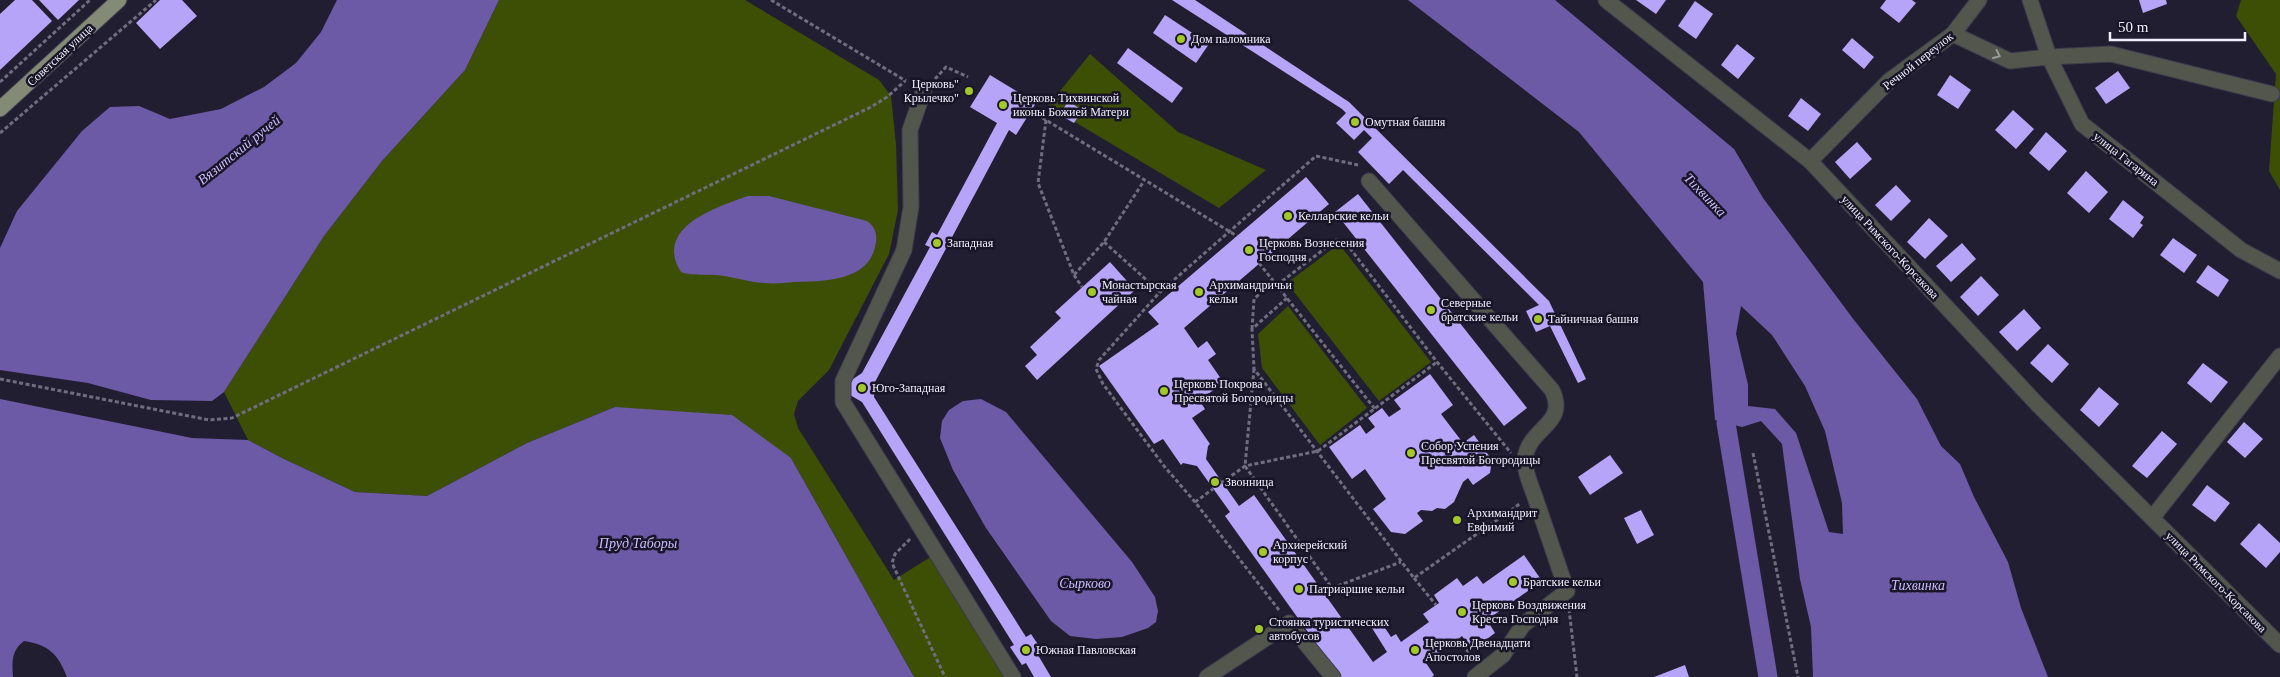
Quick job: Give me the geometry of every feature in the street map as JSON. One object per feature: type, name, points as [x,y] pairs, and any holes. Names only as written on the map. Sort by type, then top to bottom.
[{"type":"main road","name":"Советская улица","points":[[0,109],[119,0]]},
{"type":"street","name":"улица Римского-Корсакова","points":[[1606,0],[1810,161],[2038,405],[2280,645]]},
{"type":"street","name":"Речной переулок","points":[[1810,161],[1890,80],[1953,34],[1979,0]]},
{"type":"street","name":"улица Гагарина","points":[[2030,0],[2049,57],[2082,124],[2241,250],[2280,271]]},
{"type":"street","points":[[1953,34],[2010,61],[2110,54],[2272,94]]},
{"type":"street","points":[[924,90],[910,130],[912,207],[904,250],[842,382],[843,402],[1013,677]]},
{"type":"street","points":[[1369,180],[1552,390],[1558,402],[1556,414],[1531,441],[1525,460],[1534,494],[1567,591],[1523,624],[1503,654],[1479,674]]},
{"type":"street","points":[[2152,518],[2280,356]]},
{"type":"street","points":[[1208,677],[1289,622],[1333,677]]},
{"type":"path","points":[[0,82],[90,0]]},
{"type":"path","points":[[0,134],[156,0]]},
{"type":"path","points":[[772,0],[905,81],[924,90]]},
{"type":"path","points":[[946,67],[968,77]]},
{"type":"path","points":[[0,379],[209,420],[232,418],[870,107],[887,98],[905,81]]},
{"type":"path","points":[[1031,111],[1237,236]]},
{"type":"path","points":[[1046,120],[1038,184],[1074,275],[1082,287]]},
{"type":"path","points":[[1289,622],[1164,466],[1103,384],[1096,369],[1099,360],[1160,292],[1316,156],[1358,165]]},
{"type":"path","points":[[1074,275],[1104,242],[1144,181]]},
{"type":"path","points":[[1277,285],[1336,240],[1346,243],[1505,447],[1515,457],[1525,460]]},
{"type":"path","points":[[1104,242],[1160,292]]},
{"type":"path","points":[[1260,263],[1375,409]]},
{"type":"path","points":[[1273,281],[1254,299],[1252,329],[1254,369],[1245,466],[1332,588],[1401,562]]},
{"type":"path","points":[[1252,329],[1287,298]]},
{"type":"path","points":[[1221,483],[1245,466],[1318,451],[1437,362]]},
{"type":"path","points":[[1254,369],[1436,605]]},
{"type":"path","points":[[1753,453],[1798,677]]},
{"type":"path","points":[[1194,502],[1213,489]]},
{"type":"path","points":[[1414,578],[1534,494]]},
{"type":"path","points":[[922,527],[895,554],[892,563],[945,677]]},
{"type":"path","points":[[1567,591],[1576,677]]},
{"type":"path","points":[[1459,639],[1479,674]]},
{"type":"green space","points":[[499,0],[745,0],[879,80],[891,96],[896,144],[898,210],[889,254],[829,370],[798,401],[794,414],[798,428],[894,580],[932,556],[1003,677],[914,677],[791,458],[615,407],[527,443],[427,496],[355,492],[248,440],[224,392],[324,236],[382,161],[465,70]]},
{"type":"green space","points":[[2241,0],[2280,0],[2280,190],[2269,171],[2276,74],[2236,16]]},
{"type":"green space","points":[[1090,54],[1178,132],[1266,170],[1219,208],[1048,106]]},
{"type":"green space","points":[[1339,244],[1431,362],[1379,401],[1287,283]]},
{"type":"green space","points":[[1288,306],[1367,408],[1320,445],[1262,368],[1258,334]]},
{"type":"water","name":"Вязитский ручей","points":[[337,0],[499,0],[465,70],[382,161],[324,236],[224,392],[212,401],[151,400],[88,383],[0,370],[0,248],[17,211],[82,131],[110,107],[139,106],[170,119],[221,109],[264,87],[296,63],[321,32]]},
{"type":"water","name":"Тихвинка","points":[[1408,0],[1555,0],[1734,149],[1763,198],[1854,320],[1917,399],[1941,446],[1960,464],[1974,497],[2008,562],[2021,608],[2048,677],[1813,677],[1811,627],[1800,579],[1782,444],[1761,421],[1742,427],[1715,420],[1703,282],[1579,132]],"holes":[[[1741,306],[1772,335],[1805,386],[1825,431],[1842,503],[1843,534],[1829,532],[1796,433],[1775,409],[1748,406],[1748,385],[1736,334]]]},
{"type":"water","points":[[748,196],[769,196],[867,221],[874,229],[876,236],[875,247],[870,259],[854,273],[830,280],[818,281],[768,283],[681,272],[675,257],[675,243],[681,232],[705,213]]},
{"type":"water","name":"Пруд Таборы","points":[[0,399],[192,438],[248,440],[355,492],[427,496],[527,443],[615,407],[732,415],[791,458],[914,677],[67,677],[60,662],[51,652],[40,645],[24,641],[15,653],[13,677],[0,677]]},
{"type":"water","name":"Сырково","points":[[981,399],[1006,412],[1132,562],[1155,597],[1158,611],[1156,622],[1148,628],[1122,637],[1096,639],[1070,636],[1051,621],[986,528],[953,470],[940,438],[942,421],[949,410],[963,401]]},
{"type":"building","points":[[15,0],[32,0],[52,21],[0,70],[0,14]]},
{"type":"building","points":[[39,0],[79,0],[58,20]]},
{"type":"building","points":[[160,0],[182,0],[197,16],[160,49],[136,23]]},
{"type":"building","points":[[1172,0],[1195,0],[1349,102],[1549,301],[1586,379],[1578,383],[1550,326],[1536,332],[1526,311],[1539,305],[1403,170],[1389,184],[1358,152],[1372,138],[1364,130],[1354,140],[1336,123],[1346,113],[1342,109]]},
{"type":"building","points":[[1636,0],[1666,0],[1656,14]]},
{"type":"building","points":[[1886,0],[1912,0],[1916,3],[1899,23],[1880,8]]},
{"type":"building","points":[[2139,0],[2166,0],[2167,4],[2143,13]]},
{"type":"building","points":[[1695,1],[1713,14],[1696,39],[1678,26]]},
{"type":"building","name":"Дом паломника","points":[[1165,15],[1209,44],[1196,63],[1153,33]]},
{"type":"building","points":[[1852,38],[1874,57],[1864,69],[1842,50]]},
{"type":"building","points":[[1737,44],[1755,58],[1738,79],[1721,65]]},
{"type":"building","points":[[1128,48],[1183,88],[1172,103],[1117,63]]},
{"type":"building","points":[[2118,71],[2130,88],[2106,104],[2095,88]]},
{"type":"building","points":[[990,75],[1036,103],[1016,135],[1009,130],[875,382],[874,397],[1026,637],[1031,634],[1043,652],[1038,655],[1051,677],[1034,677],[1026,663],[1022,665],[1010,647],[1014,645],[862,402],[850,395],[850,381],[862,373],[930,247],[925,245],[932,232],[937,235],[997,123],[970,107]]},
{"type":"building","points":[[1950,75],[1971,90],[1958,109],[1937,95]]},
{"type":"building","points":[[1801,98],[1821,114],[1808,131],[1788,116]]},
{"type":"building","points":[[1068,101],[1082,110],[1074,123],[1060,115]]},
{"type":"building","points":[[2013,110],[2034,129],[2016,149],[1995,130]]},
{"type":"building","points":[[2046,132],[2067,151],[2049,171],[2029,153]]},
{"type":"building","points":[[1857,142],[1872,159],[1850,179],[1835,162]]},
{"type":"building","points":[[2086,171],[2108,192],[2089,213],[2067,193]]},
{"type":"building","points":[[1306,177],[1329,204],[1184,328],[1198,348],[1207,341],[1216,354],[1208,360],[1224,383],[1199,400],[1205,409],[1192,418],[1210,444],[1206,459],[1239,506],[1254,495],[1373,662],[1387,652],[1372,628],[1381,622],[1391,637],[1396,634],[1401,642],[1429,622],[1423,614],[1439,603],[1434,595],[1457,578],[1463,586],[1477,576],[1483,584],[1524,555],[1542,581],[1487,620],[1495,633],[1472,650],[1462,636],[1426,663],[1434,675],[1432,677],[1340,677],[1225,516],[1230,512],[1197,466],[1183,463],[1181,465],[1163,439],[1154,444],[1099,366],[1159,324],[1148,312]]},
{"type":"building","points":[[1896,185],[1911,201],[1891,221],[1875,205]]},
{"type":"building","name":"Северные братские кельи","points":[[1358,194],[1527,408],[1504,426],[1335,212]]},
{"type":"building","points":[[2123,200],[2144,217],[2140,223],[2143,225],[2133,238],[2109,219]]},
{"type":"building","points":[[1929,218],[1948,236],[1925,259],[1907,242]]},
{"type":"building","points":[[2173,238],[2197,255],[2184,273],[2160,255]]},
{"type":"building","points":[[1962,243],[1976,259],[1951,282],[1936,266]]},
{"type":"building","points":[[1110,262],[1135,290],[1037,380],[1025,366],[1037,355],[1030,347],[1061,318],[1055,312]]},
{"type":"building","points":[[2208,265],[2229,280],[2218,297],[2196,282]]},
{"type":"building","points":[[1981,276],[1999,295],[1978,316],[1960,297]]},
{"type":"building","points":[[2024,309],[2041,328],[2017,351],[1999,332]]},
{"type":"building","points":[[2048,344],[2069,364],[2052,383],[2030,363]]},
{"type":"building","points":[[2203,363],[2228,382],[2211,403],[2187,383]]},
{"type":"building","name":"Собор Успения Пресвятой Богородицы","points":[[1430,374],[1453,405],[1441,414],[1463,443],[1474,435],[1492,460],[1490,473],[1473,485],[1468,478],[1463,482],[1454,502],[1445,509],[1421,510],[1417,513],[1423,521],[1405,534],[1391,532],[1373,509],[1386,499],[1365,469],[1352,479],[1329,447],[1360,425],[1366,434],[1375,427],[1368,418],[1382,408],[1389,417],[1401,409],[1394,400]]},
{"type":"building","points":[[2099,387],[2119,404],[2099,427],[2080,410]]},
{"type":"building","points":[[2244,422],[2263,439],[2245,458],[2227,442]]},
{"type":"building","points":[[2162,431],[2177,444],[2147,478],[2132,466]]},
{"type":"building","points":[[1610,455],[1623,473],[1590,495],[1578,477]]},
{"type":"building","points":[[2207,485],[2230,503],[2215,522],[2192,505]]},
{"type":"building","points":[[1641,510],[1654,535],[1637,544],[1624,518]]},
{"type":"building","points":[[2259,523],[2280,543],[2280,552],[2266,568],[2240,544]]},
{"type":"building","points":[[1685,665],[1689,677],[1654,677]]},
{"type":"waterway","points":[[1726,423],[1768,677]]},
{"type":"place","name":"Дом паломника","points":[[1181,39]]},
{"type":"place","name":"Церковь\" Крылечко\"","points":[[969,91]]},
{"type":"place","name":"Церковь Тихвинской иконы Божией Матери","points":[[1003,105]]},
{"type":"place","name":"Омутная башня","points":[[1355,122]]},
{"type":"place","name":"Келларские кельи","points":[[1288,216]]},
{"type":"place","name":"Западная","points":[[937,243]]},
{"type":"place","name":"Церковь Вознесения Господня","points":[[1249,250]]},
{"type":"place","name":"Монастырская чайная","points":[[1092,292]]},
{"type":"place","name":"Архимандричьи кельи","points":[[1199,292]]},
{"type":"place","name":"Северные братские кельи","points":[[1431,310]]},
{"type":"place","name":"Тайничная башня","points":[[1538,319]]},
{"type":"place","name":"Юго-Западная","points":[[862,388]]},
{"type":"place","name":"Церковь Покрова Пресвятой Богородицы","points":[[1164,391]]},
{"type":"place","name":"Собор Успения Пресвятой Богородицы","points":[[1411,453]]},
{"type":"place","name":"Звонница","points":[[1215,482]]},
{"type":"place","name":"Архимандрит Евфимий","points":[[1457,520]]},
{"type":"place","name":"Архиерейский корпус","points":[[1263,552]]},
{"type":"place","name":"Братские кельи","points":[[1513,582]]},
{"type":"place","name":"Патриаршие кельи","points":[[1299,589]]},
{"type":"place","name":"Церковь Воздвижения Креста Господня","points":[[1462,612]]},
{"type":"place","name":"Стоянка туристических автобусов","points":[[1259,629]]},
{"type":"place","name":"Южная Павловская","points":[[1026,650]]},
{"type":"place","name":"Церковь Двенадцати Апостолов","points":[[1415,650]]}]
